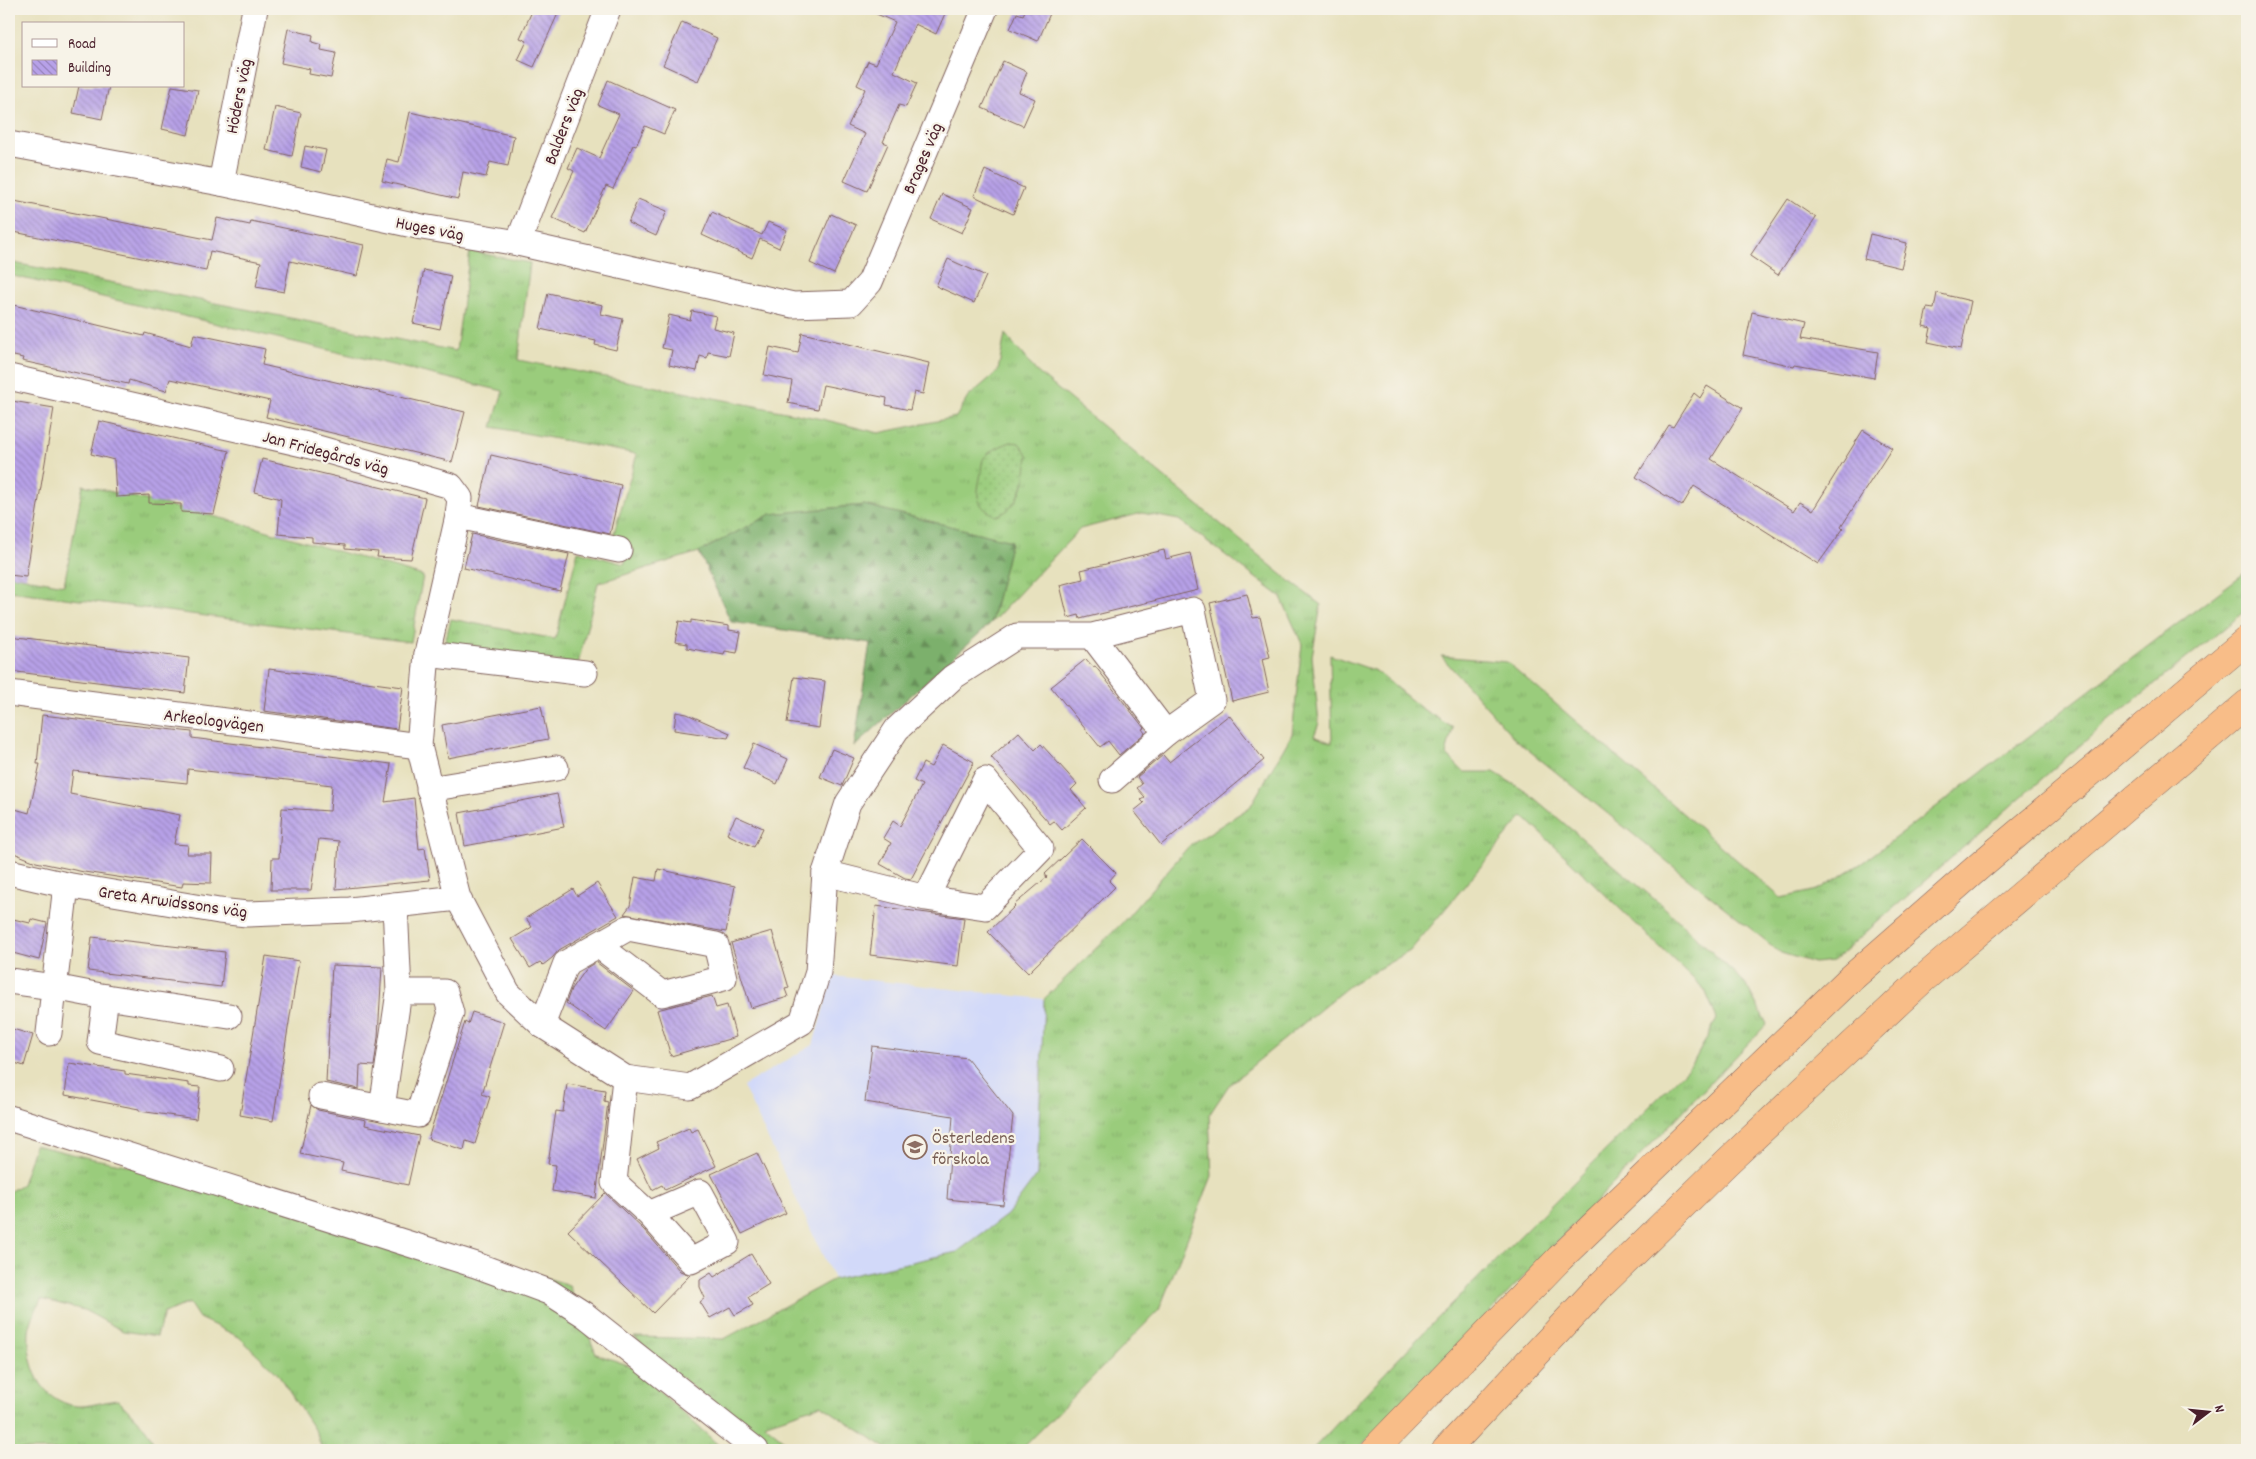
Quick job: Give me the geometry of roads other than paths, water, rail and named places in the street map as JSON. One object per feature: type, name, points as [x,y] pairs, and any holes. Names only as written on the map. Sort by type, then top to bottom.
[{"type":"highway","points":[[1374,1450],[1560,1258],[1848,982],[1984,862],[2247,640]]},
{"type":"highway","points":[[1446,1450],[1597,1289],[1727,1162],[1923,979],[2247,704]]},
{"type":"street","name":"Höders väg","points":[[221,183],[255,9]]},
{"type":"street","name":"Balders väg","points":[[518,243],[608,9]]},
{"type":"street","name":"Brages väg","points":[[851,303],[870,282],[985,9]]},
{"type":"street","name":"Huges väg","points":[[9,144],[221,183],[422,227],[518,243],[793,305],[851,303]]},
{"type":"street","name":"Jan Fridegårds väg","points":[[9,377],[307,446],[451,486],[460,498],[458,516]]},
{"type":"street","points":[[619,550],[458,516],[427,654],[419,746],[458,898],[508,993],[542,1025],[625,1078],[690,1087],[802,1022],[818,972],[825,873],[848,804],[897,729],[953,677],[1017,636],[1092,636],[1193,610],[1212,700],[1166,733],[1112,780]]},
{"type":"street","points":[[1092,636],[1166,733]]},
{"type":"street","points":[[427,654],[585,673]]},
{"type":"street","name":"Arkeologvägen","points":[[9,693],[419,746]]},
{"type":"street","points":[[430,789],[556,768]]},
{"type":"street","points":[[825,873],[926,898],[985,907],[1041,849],[985,780],[926,898]]},
{"type":"street","name":"Greta Arwidssons väg","points":[[9,872],[66,885],[247,914],[350,910],[458,898]]},
{"type":"street","points":[[49,1033],[66,885]]},
{"type":"street","points":[[382,1108],[399,992],[395,905]]},
{"type":"street","points":[[542,1025],[566,962],[598,945]]},
{"type":"street","points":[[12,988],[54,986],[106,997],[229,1016]]},
{"type":"street","points":[[321,1096],[418,1115],[451,1012],[445,992],[399,992]]},
{"type":"street","points":[[106,997],[100,1042],[221,1069]]},
{"type":"street","points":[[625,1078],[614,1182],[649,1214]]},
{"type":"street","points":[[9,1118],[476,1265],[549,1292],[585,1315],[756,1450]]},
{"type":"place","name":"Österledens förskola","points":[[915,1147]]}]
